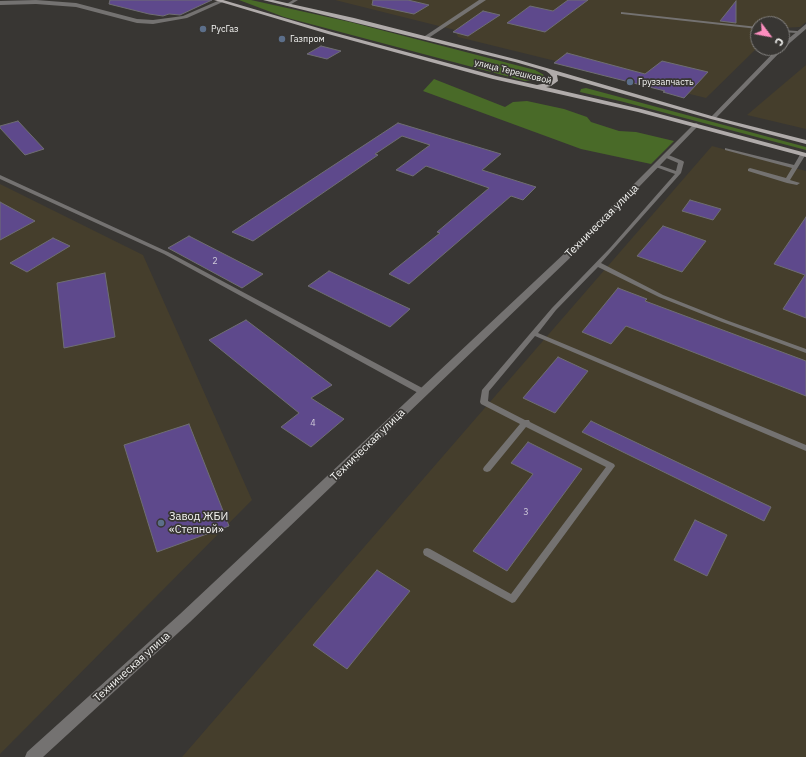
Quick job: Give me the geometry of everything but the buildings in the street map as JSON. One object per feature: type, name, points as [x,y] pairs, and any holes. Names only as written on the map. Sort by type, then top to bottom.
[{"type":"main road","name":"улица Терешковой","points":[[221,0],[330,33],[532,87],[573,90],[640,110],[804,154]]},
{"type":"main road","name":"улица Терешковой","points":[[266,0],[425,38],[547,70],[713,118],[806,142]]},
{"type":"main road","points":[[532,87],[549,85],[553,82],[555,76],[547,70]]},
{"type":"main road","points":[[573,90],[579,84],[592,83]]},
{"type":"street","points":[[0,4],[36,2],[76,5],[137,21],[157,22],[185,17],[221,0]]},
{"type":"street","points":[[425,38],[484,0]]},
{"type":"street","points":[[790,39],[797,32],[806,26]]},
{"type":"street","points":[[713,118],[774,56]]},
{"type":"street","name":"Техническая улица","points":[[32,757],[185,618],[570,253],[696,124]]},
{"type":"lane","points":[[287,5],[296,0]]},
{"type":"lane","points":[[622,13],[750,27]]},
{"type":"lane","points":[[790,32],[797,32]]},
{"type":"lane","points":[[727,149],[794,167]]},
{"type":"lane","points":[[787,180],[794,167],[804,154]]},
{"type":"lane","points":[[427,552],[512,599],[611,466],[484,402],[486,390],[554,309],[598,264],[678,173],[681,162],[666,156]]},
{"type":"lane","points":[[656,166],[678,173]]},
{"type":"lane","points":[[750,170],[797,183]]},
{"type":"lane","points":[[0,177],[166,253],[423,392]]},
{"type":"lane","points":[[598,264],[661,296],[806,351]]},
{"type":"lane","points":[[533,333],[806,448]]},
{"type":"lane","points":[[487,468],[526,422]]},
{"type":"shaded area","points":[[335,0],[806,0],[806,22],[800,27],[790,28],[790,16],[750,16],[750,55],[706,98],[458,37],[455,30]]},
{"type":"shaded area","points":[[806,65],[806,129],[747,115]]},
{"type":"shaded area","points":[[712,146],[806,171],[806,757],[182,757]]},
{"type":"shaded area","points":[[0,184],[143,255],[252,500],[0,754]]},
{"type":"green space","points":[[239,0],[251,0],[350,22],[535,70],[544,75],[540,79],[525,81],[284,17]]},
{"type":"green space","points":[[434,79],[505,107],[513,102],[527,101],[564,109],[587,117],[591,122],[619,131],[636,132],[674,141],[651,164],[581,149],[423,91]]},
{"type":"green space","points":[[586,88],[806,147],[806,150],[620,101],[580,92],[581,89]]},
{"type":"place","name":"РусГаз","points":[[203,29]]},
{"type":"place","name":"Газпром","points":[[282,39]]},
{"type":"place","name":"Груззапчасть","points":[[630,82]]},
{"type":"place","name":"Завод ЖБИ «Степной»","points":[[161,523]]}]
